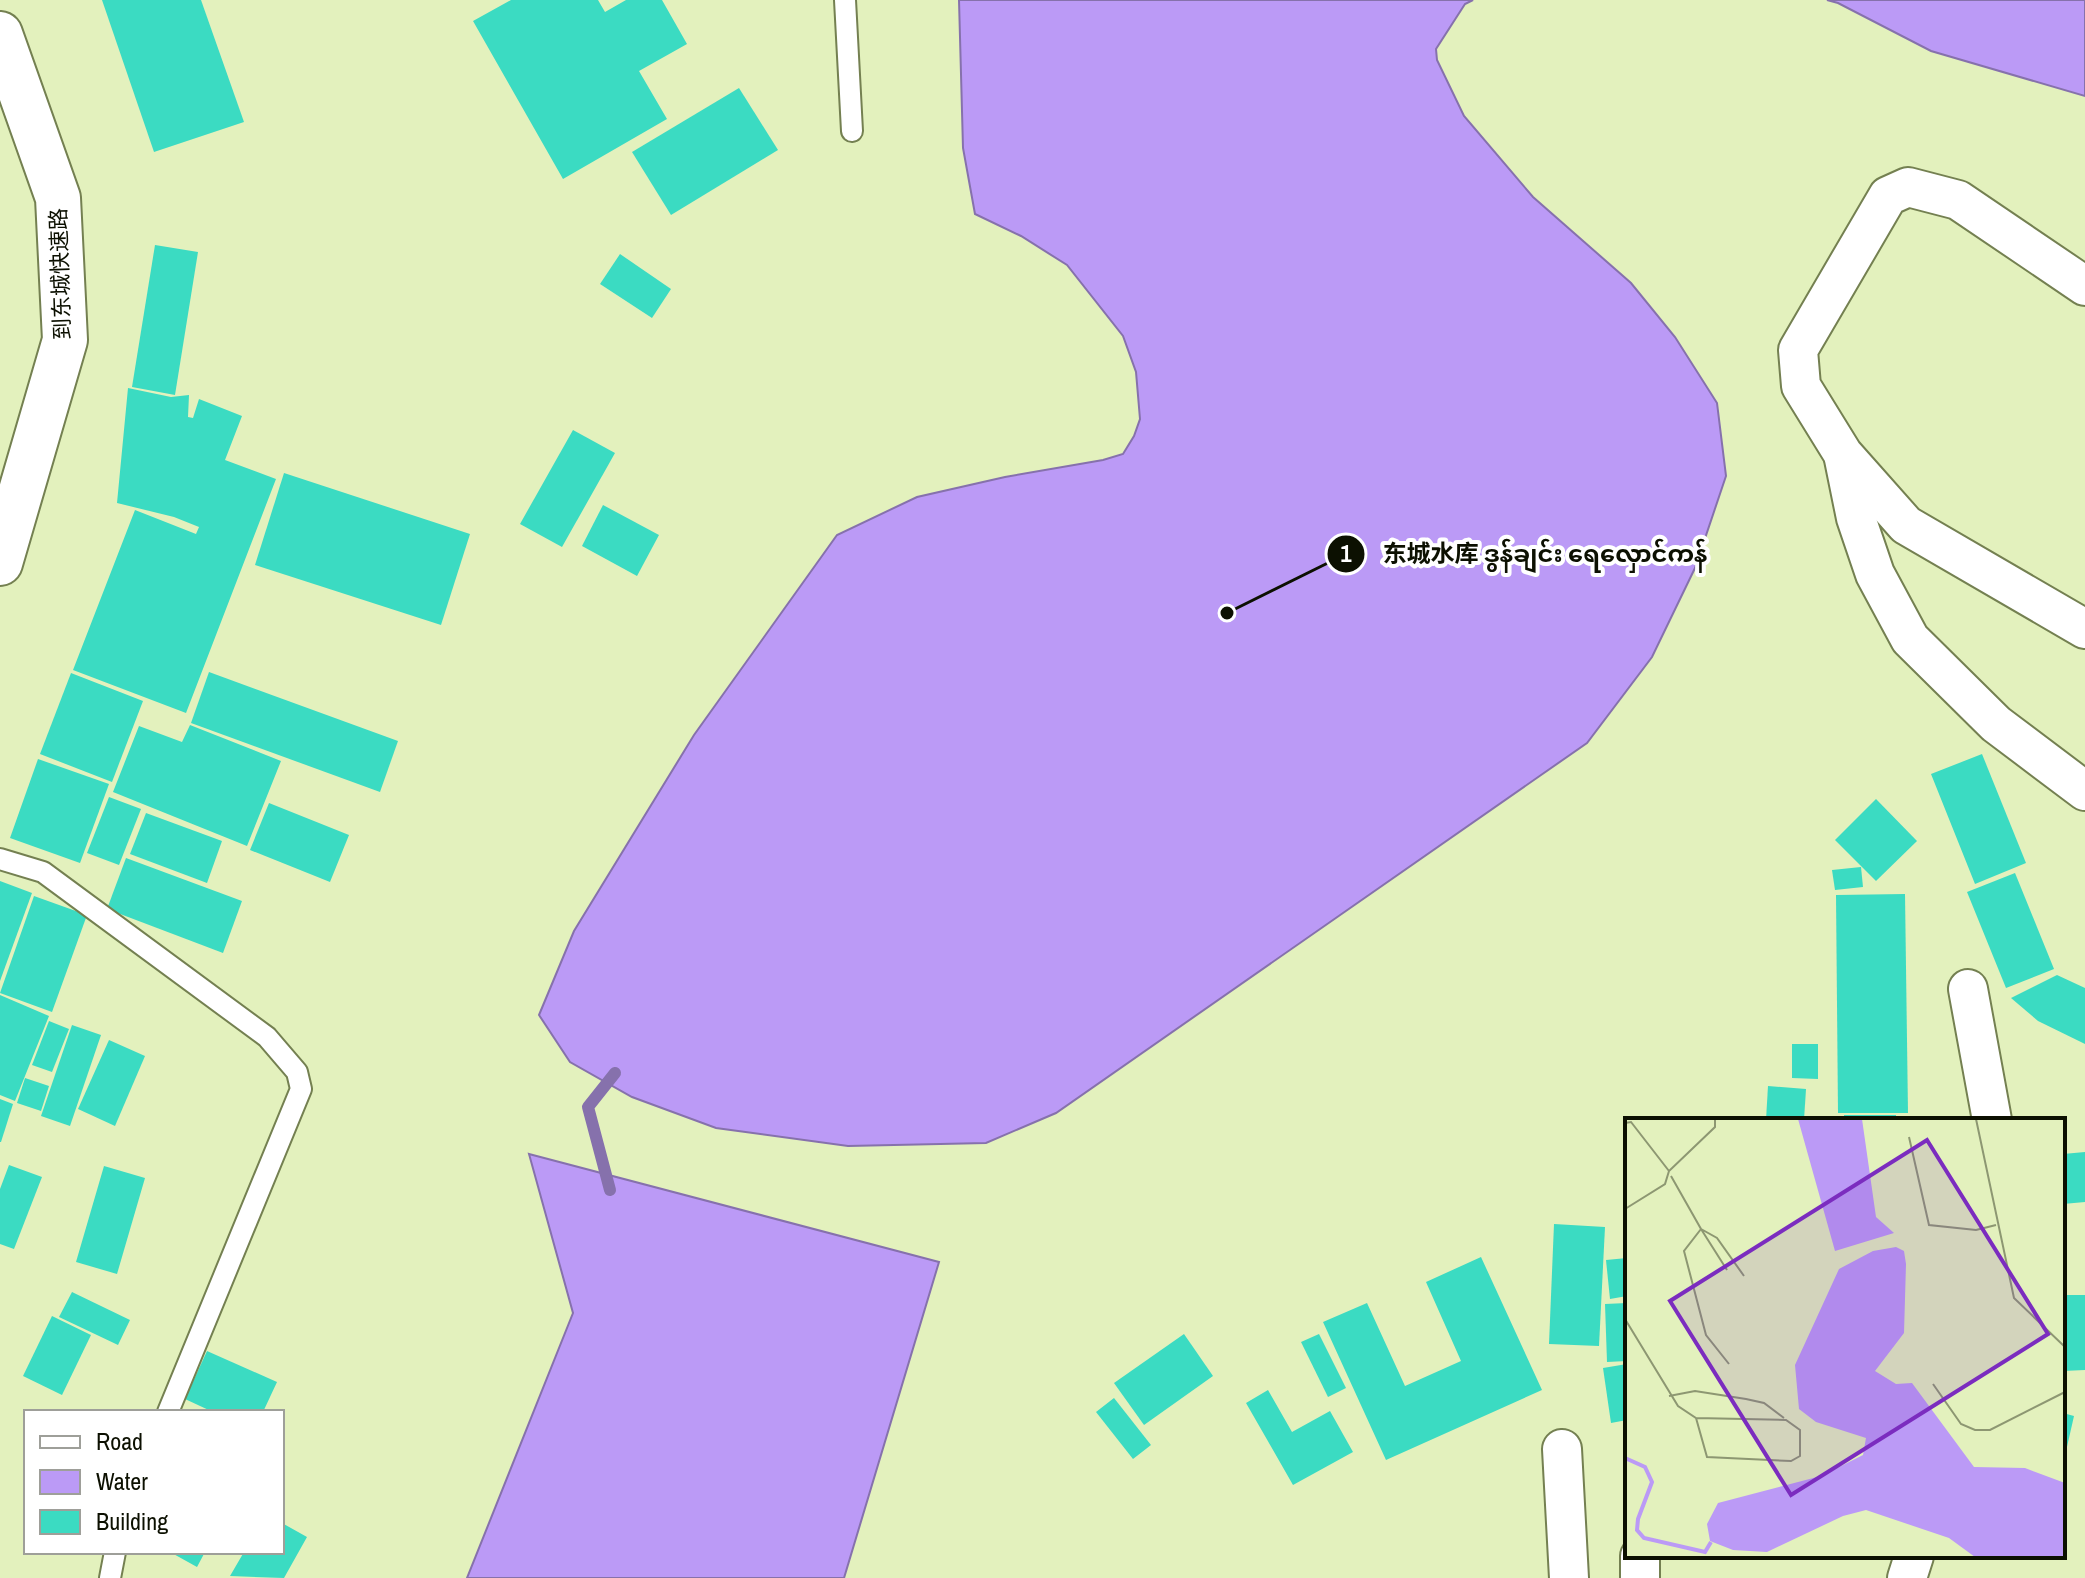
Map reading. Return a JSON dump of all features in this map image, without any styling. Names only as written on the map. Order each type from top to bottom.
[{"type":"main road","name":"到东城快速路","points":[[0,34],[58,198],[65,340],[0,563]]},
{"type":"street","points":[[2085,286],[1958,200],[1908,187],[1888,196],[1798,350],[1801,386],[1843,454],[1906,525],[2085,629]]},
{"type":"street","points":[[1843,454],[1856,518],[1875,574],[1910,639],[1996,724],[2085,791]]},
{"type":"street","points":[[1968,989],[1992,1118]]},
{"type":"street","points":[[1562,1449],[1569,1578]]},
{"type":"street","points":[[1907,1578],[1913,1558]]},
{"type":"lane","points":[[845,0],[852,131]]},
{"type":"lane","points":[[0,859],[43,872],[267,1037],[297,1072],[301,1089],[169,1410]]},
{"type":"lane","points":[[110,1578],[115,1554]]},
{"type":"water","points":[[959,0],[1473,0],[1465,4],[1436,49],[1437,60],[1464,116],[1533,197],[1631,283],[1675,337],[1717,403],[1726,476],[1695,568],[1652,657],[1587,743],[1056,1113],[986,1143],[848,1146],[716,1128],[632,1097],[570,1062],[539,1015],[574,931],[694,735],[837,535],[917,497],[1123,454],[1140,419],[1136,372],[1123,336],[1067,265],[1021,236],[975,214],[963,148]]},
{"type":"water","points":[[1827,0],[2085,0],[2085,96],[1931,51]]},
{"type":"water","points":[[529,1154],[939,1262],[844,1578],[467,1578],[573,1313]]},
{"type":"building","points":[[102,0],[201,0],[244,122],[154,152]]},
{"type":"building","points":[[511,0],[598,0],[605,12],[626,0],[662,0],[687,44],[639,71],[667,119],[563,179],[473,21]]},
{"type":"building","points":[[739,88],[778,150],[671,215],[632,152]]},
{"type":"building","points":[[155,245],[198,252],[175,395],[132,387]]},
{"type":"building","points":[[620,254],[671,289],[652,318],[600,284]]},
{"type":"building","points":[[128,388],[171,397],[189,395],[188,417],[193,418],[199,399],[242,416],[225,460],[276,479],[186,713],[73,670],[135,510],[196,534],[199,527],[174,517],[117,503]]},
{"type":"building","points":[[573,430],[615,453],[562,547],[520,524]]},
{"type":"building","points":[[284,473],[470,534],[441,625],[255,565]]},
{"type":"building","points":[[603,505],[659,535],[637,576],[582,546]]},
{"type":"building","points":[[209,672],[398,741],[380,792],[191,723]]},
{"type":"building","points":[[71,673],[143,701],[112,782],[40,754]]},
{"type":"building","points":[[190,725],[281,761],[247,846],[113,792],[139,726],[182,742]]},
{"type":"building","points":[[1982,754],[2026,863],[1975,884],[1931,774]]},
{"type":"building","points":[[38,759],[109,784],[80,863],[10,838]]},
{"type":"building","points":[[109,797],[141,809],[119,865],[87,853]]},
{"type":"building","points":[[1876,799],[1917,841],[1876,881],[1835,840]]},
{"type":"building","points":[[269,803],[349,835],[330,882],[250,850]]},
{"type":"building","points":[[146,813],[222,841],[207,883],[130,854]]},
{"type":"building","points":[[126,858],[242,901],[223,953],[107,909]]},
{"type":"building","points":[[1861,867],[1863,887],[1835,890],[1832,870]]},
{"type":"building","points":[[2015,873],[2054,969],[2006,988],[1967,892]]},
{"type":"building","points":[[0,881],[32,893],[0,981]]},
{"type":"building","points":[[1905,894],[1908,1113],[1838,1113],[1836,895]]},
{"type":"building","points":[[34,896],[87,915],[52,1012],[0,993]]},
{"type":"building","points":[[2057,975],[2085,988],[2085,1044],[2038,1021],[2011,998]]},
{"type":"building","points":[[0,995],[49,1016],[15,1101],[0,1095]]},
{"type":"building","points":[[49,1021],[69,1029],[52,1072],[32,1065]]},
{"type":"building","points":[[72,1025],[101,1035],[70,1126],[41,1116]]},
{"type":"building","points":[[109,1040],[145,1056],[115,1126],[78,1109]]},
{"type":"building","points":[[1792,1044],[1818,1044],[1818,1079],[1792,1078]]},
{"type":"building","points":[[25,1078],[49,1086],[41,1111],[17,1103]]},
{"type":"building","points":[[1768,1086],[1806,1089],[1804,1118],[1766,1118]]},
{"type":"building","points":[[0,1099],[13,1104],[1,1142],[0,1142]]},
{"type":"building","points":[[1844,1115],[1896,1115],[1896,1118],[1844,1118]]},
{"type":"building","points":[[2085,1152],[2085,1202],[2065,1204],[2065,1154]]},
{"type":"building","points":[[9,1165],[42,1177],[14,1249],[0,1244],[0,1189]]},
{"type":"building","points":[[104,1166],[145,1178],[117,1274],[76,1262]]},
{"type":"building","points":[[1554,1224],[1605,1227],[1599,1346],[1549,1344]]},
{"type":"building","points":[[1481,1257],[1542,1390],[1386,1460],[1323,1322],[1367,1303],[1405,1386],[1461,1361],[1426,1282]]},
{"type":"building","points":[[1625,1258],[1625,1296],[1610,1299],[1606,1260]]},
{"type":"building","points":[[72,1292],[130,1320],[118,1345],[59,1317]]},
{"type":"building","points":[[2065,1295],[2085,1295],[2085,1370],[2065,1371]]},
{"type":"building","points":[[1625,1303],[1625,1361],[1607,1362],[1605,1304]]},
{"type":"building","points":[[52,1316],[91,1335],[62,1395],[23,1376]]},
{"type":"building","points":[[1184,1334],[1213,1376],[1144,1425],[1114,1383]]},
{"type":"building","points":[[1319,1334],[1346,1388],[1328,1397],[1301,1342]]},
{"type":"building","points":[[207,1351],[277,1382],[264,1410],[209,1410],[185,1399]]},
{"type":"building","points":[[1625,1364],[1625,1420],[1611,1423],[1603,1368]]},
{"type":"building","points":[[1268,1390],[1292,1432],[1330,1411],[1353,1452],[1293,1485],[1246,1403]]},
{"type":"building","points":[[1114,1398],[1151,1445],[1133,1459],[1096,1412]]},
{"type":"building","points":[[2065,1414],[2074,1416],[2065,1456]]},
{"type":"building","points":[[284,1524],[307,1537],[284,1578],[230,1576],[243,1554],[284,1554]]},
{"type":"building","points":[[174,1554],[204,1554],[197,1567]]},
{"type":"waterway","points":[[610,1190],[588,1107],[615,1073]]},
{"type":"place","name":"东城水库 ဒွန်ချင်း ရေလှောင်ကန်","points":[[1227,613]]}]
